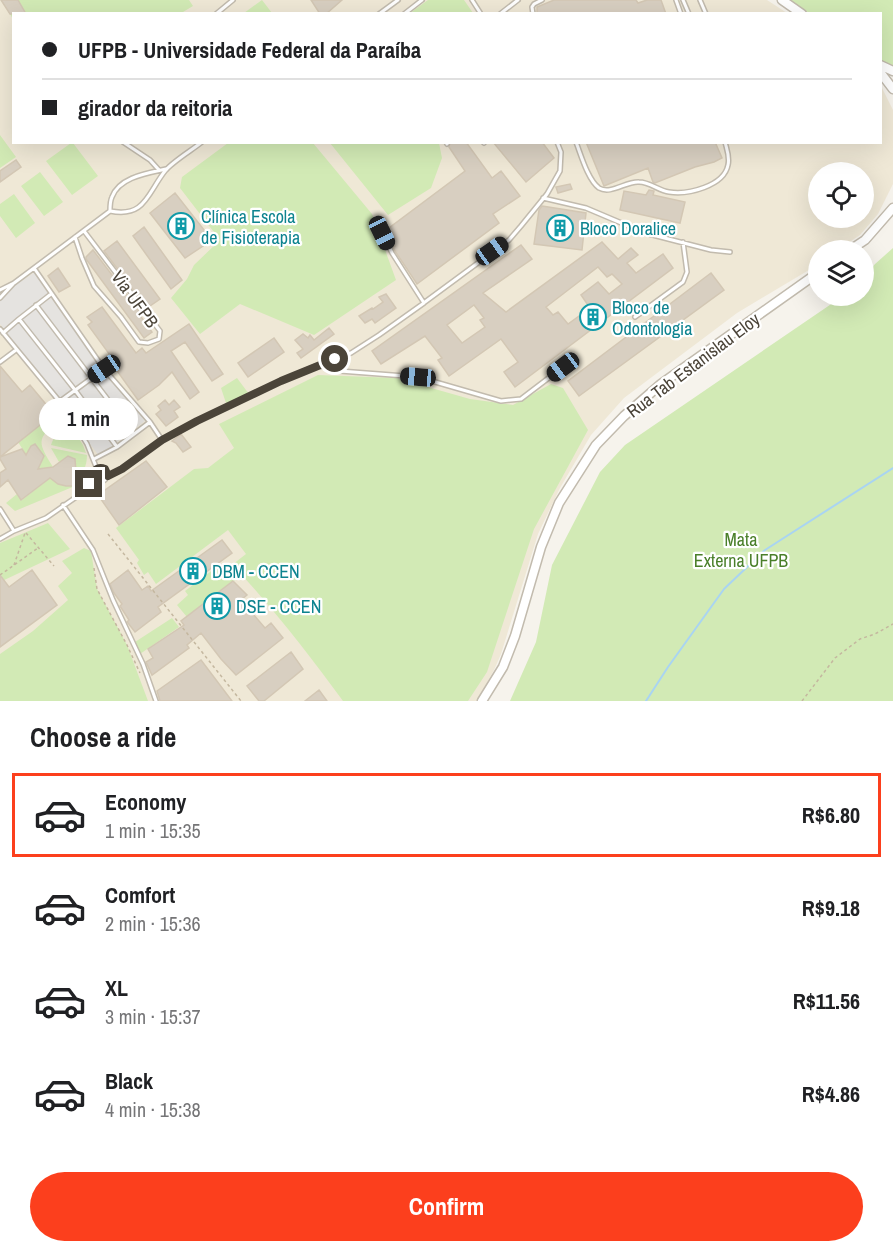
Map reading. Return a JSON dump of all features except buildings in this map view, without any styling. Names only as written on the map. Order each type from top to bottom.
[{"type":"street","points":[[782,0],[799,12]]},
{"type":"street","points":[[882,74],[893,88]]},
{"type":"street","points":[[865,240],[893,208]]},
{"type":"street","name":"Rua Tab Estanislau Eloy","points":[[482,701],[503,668],[515,636],[541,547],[559,503],[596,446],[624,416],[661,384],[808,280]]},
{"type":"lane","points":[[218,12],[233,0]]},
{"type":"lane","points":[[382,12],[398,0]]},
{"type":"lane","points":[[407,12],[422,0]]},
{"type":"lane","points":[[503,12],[518,0]]},
{"type":"lane","points":[[533,12],[534,4],[542,0]]},
{"type":"lane","points":[[126,144],[150,160],[161,172]]},
{"type":"lane","points":[[0,298],[14,283],[110,211],[112,196],[124,182],[148,173],[161,172],[199,144]]},
{"type":"lane","points":[[0,539],[46,518],[82,493],[105,481],[108,476],[122,469],[162,440],[207,416],[318,365],[351,353],[379,336],[509,240],[555,182],[560,171],[561,152],[558,144]]},
{"type":"lane","points":[[577,144],[588,173],[597,187],[605,190],[631,182],[641,182],[667,192],[692,191],[714,183],[722,176],[729,164],[726,144]]},
{"type":"lane","points":[[110,211],[124,213],[136,210],[143,204],[161,172]]},
{"type":"lane","points":[[543,198],[586,208],[645,233],[711,250],[730,252]]},
{"type":"lane","name":"Via UFPB","points":[[75,237],[94,286],[139,342],[148,343],[159,339],[160,331],[84,231]]},
{"type":"lane","points":[[382,233],[392,254],[424,303]]},
{"type":"lane","points":[[635,317],[683,282],[687,272],[683,243]]},
{"type":"lane","points":[[34,268],[104,369],[150,422],[162,440]]},
{"type":"lane","points":[[0,290],[14,283]]},
{"type":"lane","points":[[51,294],[1,331],[59,402],[82,436],[97,469]]},
{"type":"lane","points":[[36,305],[134,434]]},
{"type":"lane","points":[[19,319],[117,447]]},
{"type":"lane","points":[[0,362],[16,350]]},
{"type":"lane","points":[[318,365],[340,371],[418,377],[501,401],[521,399],[563,367]]},
{"type":"lane","points":[[59,402],[104,369]]},
{"type":"lane","points":[[94,459],[117,447],[150,422]]},
{"type":"lane","points":[[82,493],[94,478],[93,474],[97,469],[105,469],[108,476]]},
{"type":"lane","points":[[94,478],[100,483]]},
{"type":"lane","points":[[63,505],[93,550],[143,664],[156,701]]},
{"type":"lane","points":[[0,509],[14,531]]},
{"type":"path","points":[[17,536],[26,533]]},
{"type":"path","points":[[26,533],[54,566]]},
{"type":"path","points":[[14,565],[26,533]]},
{"type":"path","points":[[108,534],[241,701]]},
{"type":"path","points":[[0,575],[39,548]]},
{"type":"path","points":[[92,561],[97,589],[128,645],[140,673]]},
{"type":"path","points":[[802,701],[836,658],[860,639],[893,624]]},
{"type":"shaded area","points":[[0,0],[767,0],[785,12],[12,12],[12,144],[882,144],[882,88],[893,110],[893,184],[878,214],[874,219],[874,162],[808,162],[808,228],[866,228],[853,240],[808,240],[808,271],[737,313],[624,398],[591,435],[560,488],[538,534],[494,670],[477,701],[0,701]]},
{"type":"shaded area","points":[[35,272],[145,421],[99,456],[0,324],[0,300],[4,293]]},
{"type":"green space","points":[[1,0],[189,0],[193,6],[183,12],[12,12],[12,17]]},
{"type":"green space","points":[[262,0],[271,12],[245,12]]},
{"type":"green space","points":[[428,0],[464,0],[472,12],[411,12]]},
{"type":"green space","points":[[789,0],[893,0],[893,71],[882,63],[882,12],[807,12]]},
{"type":"green space","points":[[0,135],[16,157],[0,168]]},
{"type":"green space","points":[[70,144],[74,144],[98,176],[72,195],[46,161]]},
{"type":"green space","points":[[227,144],[314,144],[372,214],[396,280],[314,335],[240,304],[200,334],[171,298],[187,279],[194,265],[220,240],[180,188],[182,177]]},
{"type":"green space","points":[[331,144],[439,144],[442,158],[431,188],[388,215]]},
{"type":"green space","points":[[40,172],[63,202],[44,216],[21,186]]},
{"type":"green space","points":[[14,194],[35,223],[16,238],[0,216],[0,204]]},
{"type":"green space","name":"Mata Externa UFPB","points":[[893,248],[893,701],[510,701],[536,642],[552,565],[600,472],[625,445],[828,306],[874,306],[875,264]]},
{"type":"green space","points":[[318,375],[396,378],[470,399],[513,405],[551,384],[563,388],[588,430],[534,529],[487,672],[468,701],[343,701],[294,636],[242,575],[187,617],[177,605],[188,595],[185,591],[218,566],[223,572],[246,554],[228,530],[156,584],[148,572],[144,575],[137,563],[139,560],[116,528],[194,469],[208,468],[234,448],[219,424]]},
{"type":"green space","points":[[237,378],[249,394],[226,403],[221,388]]},
{"type":"green space","points":[[51,403],[62,419],[44,435],[42,440],[44,451],[53,467],[38,471],[35,445],[31,446],[27,456],[18,442],[53,414],[48,405]]},
{"type":"green space","points":[[71,426],[86,453],[51,445],[58,433]]},
{"type":"green space","points":[[51,448],[87,455],[85,467],[77,485],[75,459],[68,456],[59,462]]},
{"type":"green space","points":[[50,478],[61,484],[75,486],[15,511],[6,503],[17,494],[22,500]]},
{"type":"green space","points":[[48,523],[70,549],[0,582],[0,543]]},
{"type":"green space","points":[[84,548],[91,551],[97,589],[127,645],[148,701],[0,701],[0,654],[33,631],[68,600],[58,586],[72,573],[62,561]]},
{"type":"green space","points":[[172,618],[179,627],[140,654],[135,642]]},
{"type":"waterway","points":[[646,701],[724,589],[765,550],[893,468]]},
{"type":"place","name":"Clínica Escola de Fisioterapia","points":[[181,226]]},
{"type":"place","name":"Bloco Doralice","points":[[560,228]]},
{"type":"place","name":"Bloco de Odontologia","points":[[593,317]]},
{"type":"place","name":"DBM - CCEN","points":[[193,571]]},
{"type":"place","name":"DSE - CCEN","points":[[217,606]]},
{"type":"route","points":[[89,484],[97,469],[105,469],[108,476],[122,469],[162,440],[197,421],[281,381],[335,359]]}]
